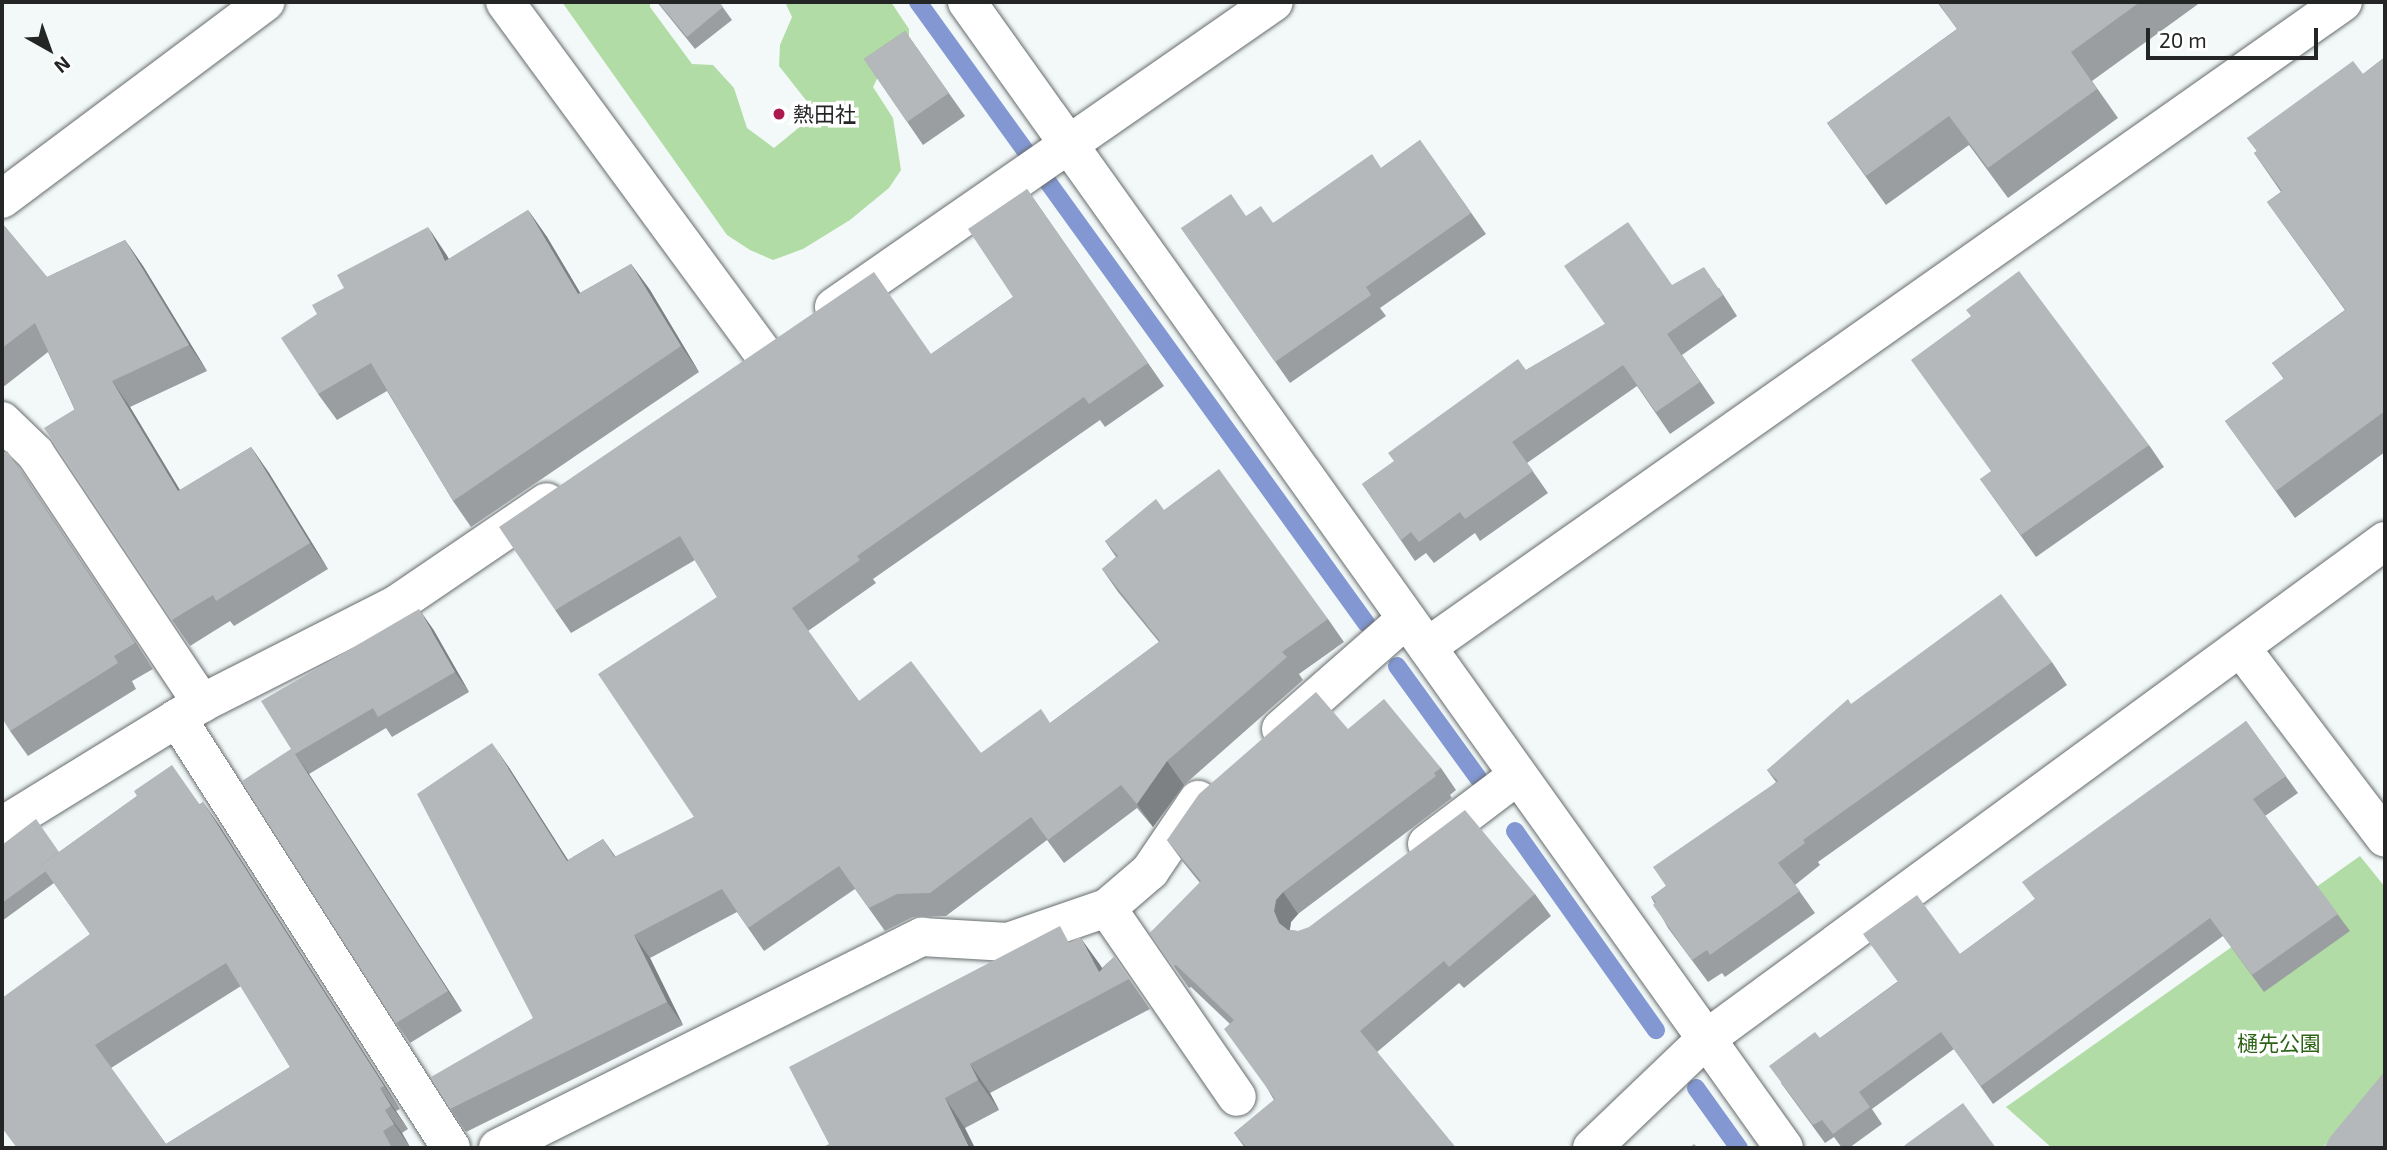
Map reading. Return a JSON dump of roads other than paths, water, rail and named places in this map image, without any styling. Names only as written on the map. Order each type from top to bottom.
[{"type":"street","points":[[2,199],[265,2]]},
{"type":"street","points":[[505,2],[764,355]]},
{"type":"street","points":[[967,2],[1784,1148]]},
{"type":"street","points":[[730,379],[1274,2]]},
{"type":"street","points":[[498,1148],[922,937],[1008,942],[1107,908],[1150,871],[1198,800],[1240,764],[1417,633],[2343,2]]},
{"type":"street","points":[[2,421],[35,453],[451,1148]]},
{"type":"street","points":[[2,826],[189,711],[397,604],[580,480]]},
{"type":"street","points":[[1592,1148],[1706,1039],[2385,541]]},
{"type":"street","points":[[2241,648],[2385,838]]},
{"type":"street","points":[[1397,866],[1517,776]]},
{"type":"street","points":[[1107,908],[1237,1097]]},
{"type":"waterway","points":[[918,2],[1366,623]]},
{"type":"waterway","points":[[1397,666],[1478,778]]},
{"type":"waterway","points":[[1515,831],[1656,1030]]},
{"type":"waterway","points":[[1696,1088],[1739,1148]]},
{"type":"place","name":"熱田社","points":[[779,114]]},
{"type":"park label","name":"樋先公園","points":[[2279,1043]]}]
